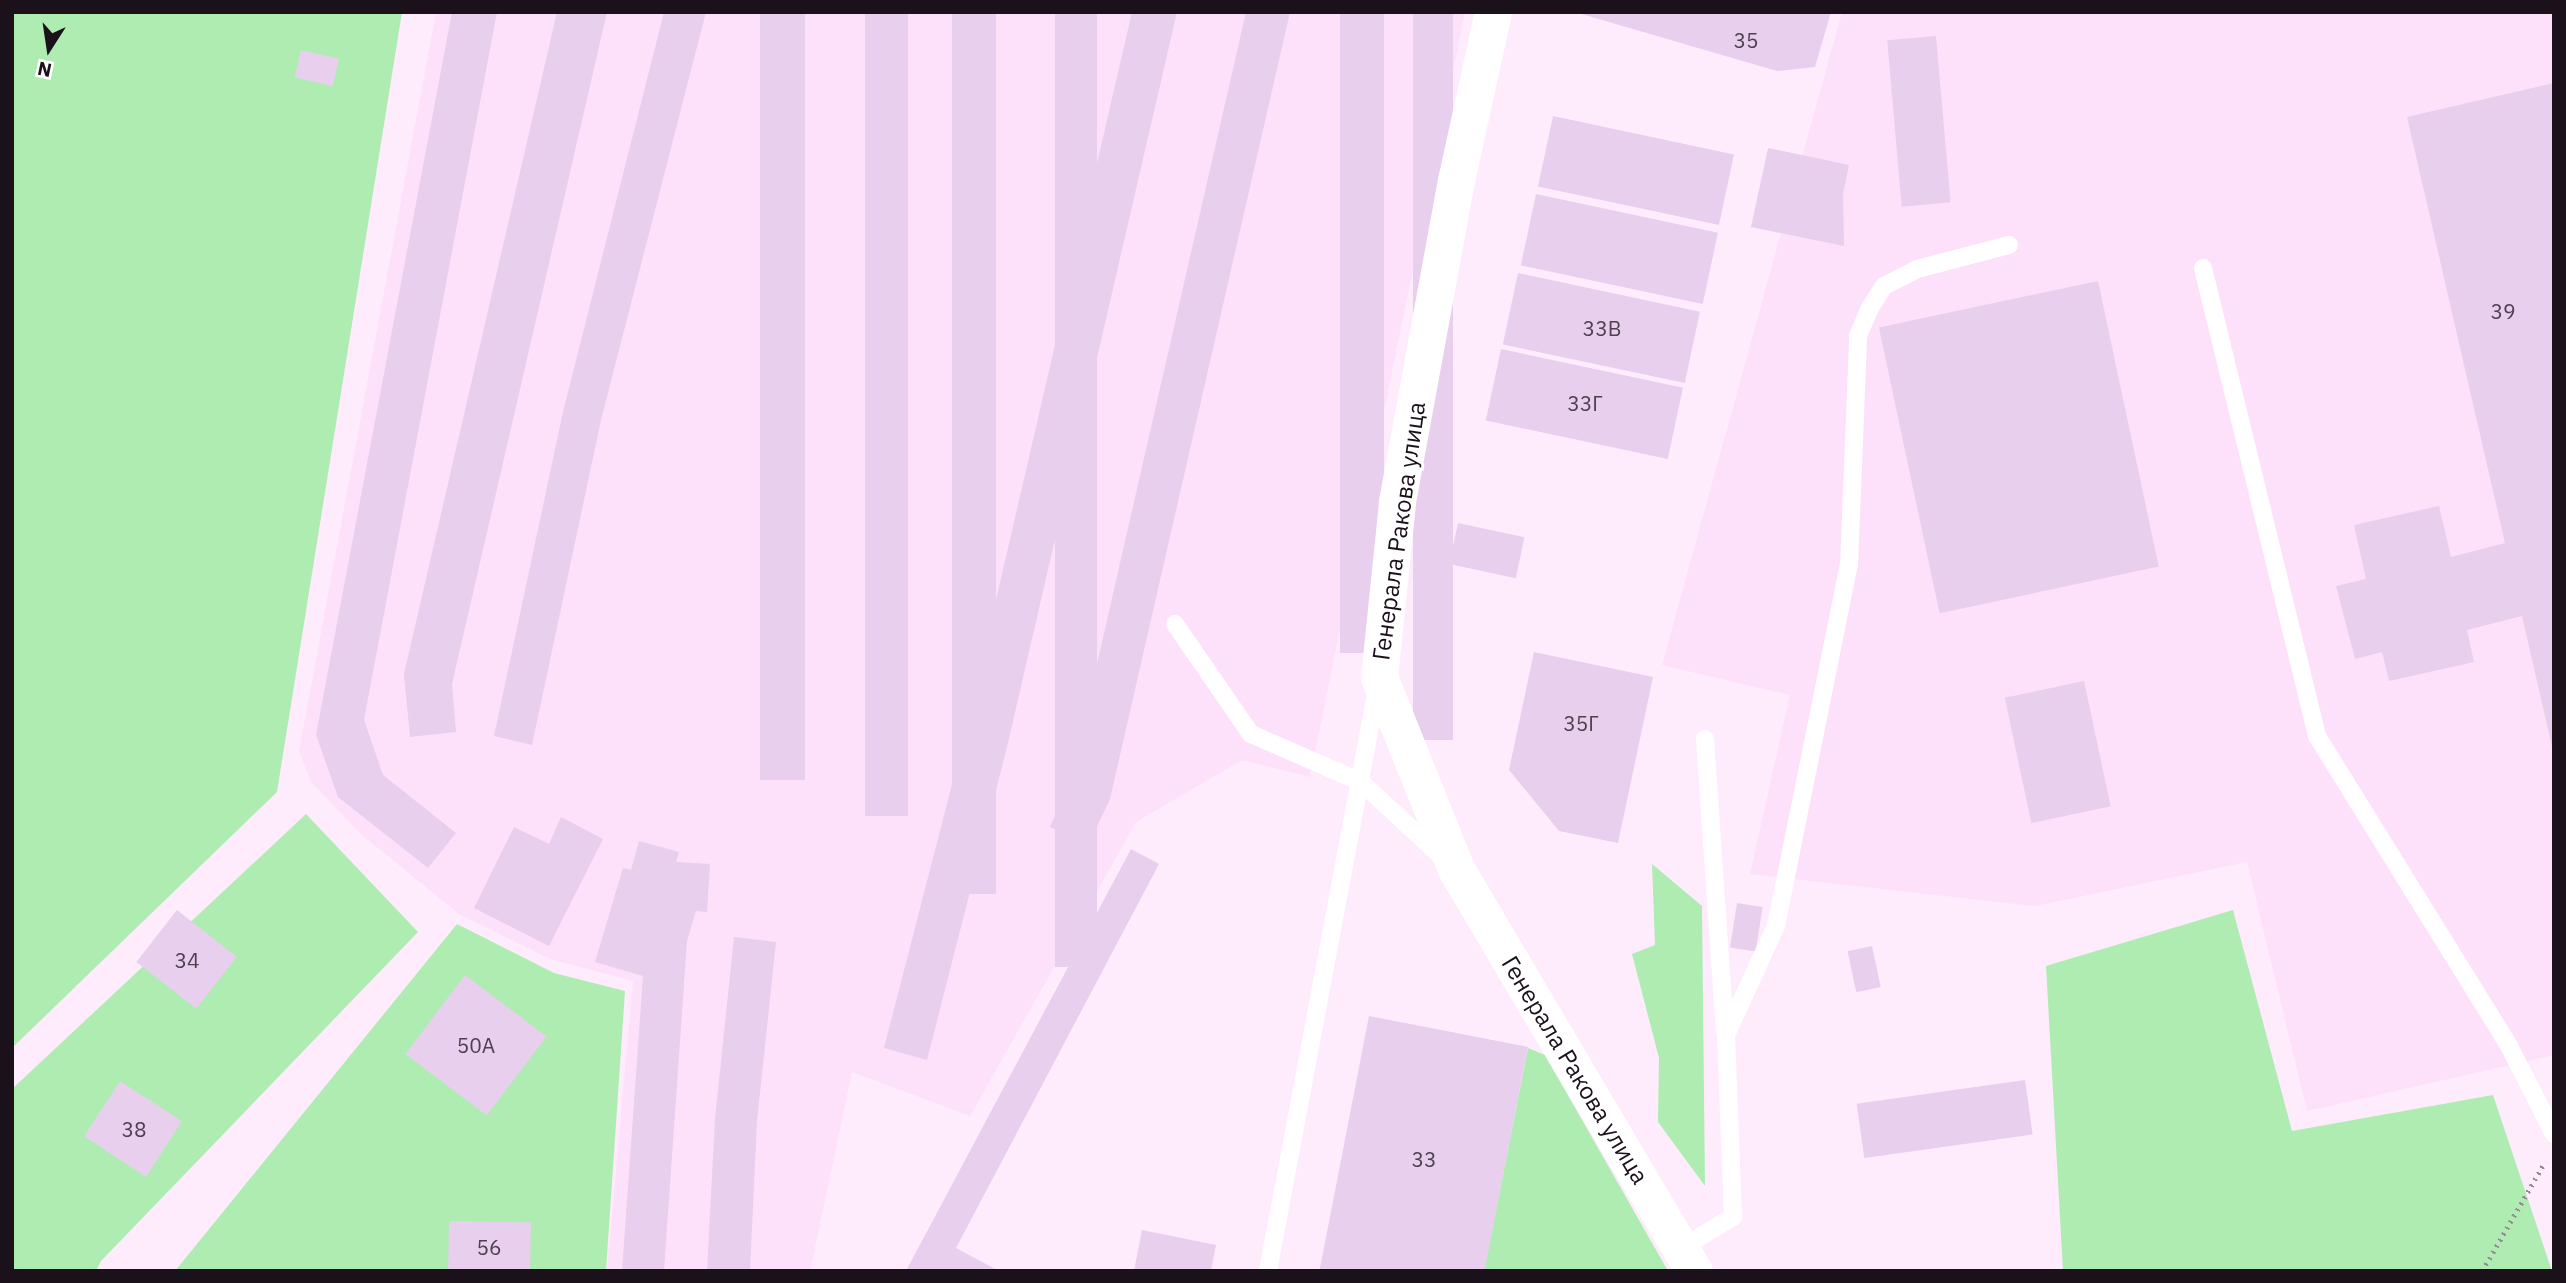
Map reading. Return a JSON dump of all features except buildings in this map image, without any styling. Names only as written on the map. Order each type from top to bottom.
[{"type":"street","name":"Генерала Ракова улица","points":[[1493,12],[1456,180],[1397,503],[1379,677],[1456,869],[1688,1259]]},
{"type":"lane","points":[[1726,1035],[1776,926],[1849,565],[1858,336],[1884,285],[1917,269],[2009,246]]},
{"type":"lane","points":[[2203,268],[2317,736],[2509,1046],[2554,1134]]},
{"type":"lane","points":[[1175,624],[1251,734],[1361,782],[1456,869]]},
{"type":"lane","points":[[1268,1271],[1379,677]]},
{"type":"lane","points":[[1688,1259],[1733,1217],[1726,1035],[1705,739]]},
{"type":"path","points":[[2482,1271],[2547,1157]]},
{"type":"shaded area","points":[[436,12],[1465,12],[1310,777],[1242,760],[1136,822],[970,1116],[852,1072],[810,1271],[607,1271],[633,981],[550,959],[459,914],[362,835],[311,782],[299,751]]},
{"type":"shaded area","points":[[1842,12],[2554,12],[2554,1055],[2307,1111],[2247,862],[2035,906],[1750,874],[1790,695],[1662,665]]},
{"type":"green space","points":[[12,12],[402,12],[277,792],[12,1048]]},
{"type":"green space","points":[[306,814],[418,932],[101,1261],[96,1271],[12,1271],[12,1089]]},
{"type":"green space","points":[[1652,864],[1702,906],[1705,1186],[1658,1122],[1659,1058],[1632,954],[1655,945]]},
{"type":"green space","points":[[2233,910],[2292,1131],[2493,1095],[2552,1271],[2063,1271],[2046,966]]},
{"type":"green space","points":[[457,924],[554,973],[625,991],[606,1271],[175,1271]]},
{"type":"green space","points":[[1528,1048],[1545,1055],[1668,1271],[1484,1271]]}]
